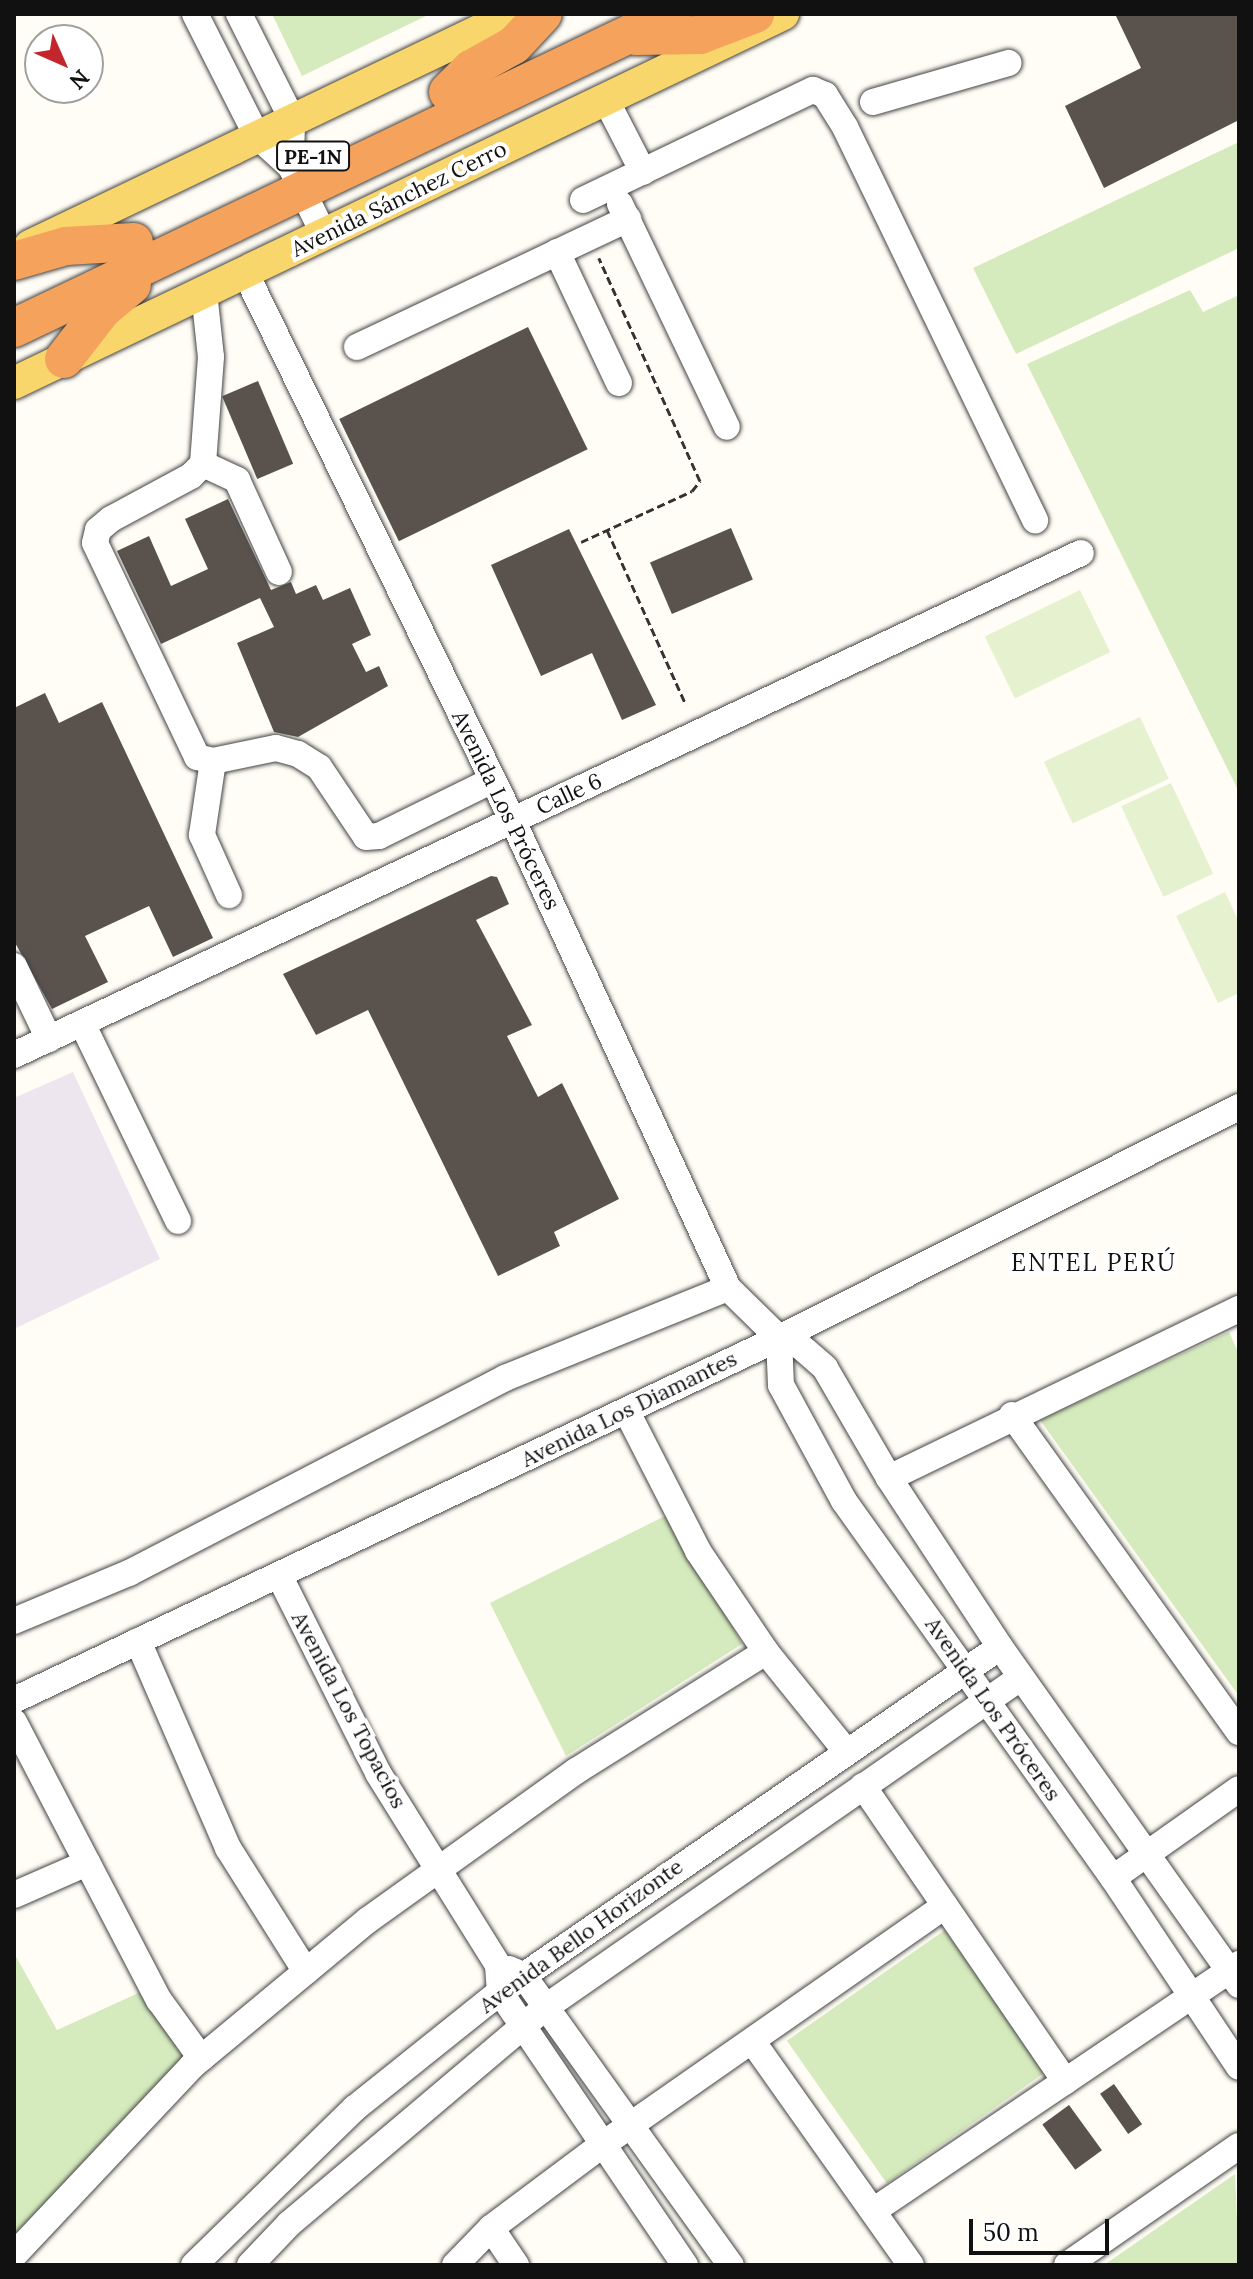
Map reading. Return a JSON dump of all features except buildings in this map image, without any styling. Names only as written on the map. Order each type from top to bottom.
[{"type":"highway","points":[[448,92],[471,69],[514,45],[543,14]]},
{"type":"highway","name":"PE-1N","points":[[14,328],[180,249],[448,92],[618,25],[671,14]]},
{"type":"highway","points":[[618,25],[700,35],[755,14]]},
{"type":"highway","points":[[774,14],[783,14]]},
{"type":"highway","name":"PE-1N","points":[[14,299],[134,242],[297,178],[618,25]]},
{"type":"highway","points":[[14,261],[66,246],[134,242]]},
{"type":"highway","points":[[64,359],[102,310],[180,249]]},
{"type":"main road","points":[[14,254],[514,14]]},
{"type":"main road","name":"Avenida Sánchez Cerro","points":[[14,383],[783,14]]},
{"type":"street","points":[[195,14],[257,136],[297,178],[324,235]]},
{"type":"street","points":[[208,41],[241,19],[292,119],[297,178]]},
{"type":"street","points":[[873,102],[1008,63]]},
{"type":"street","points":[[583,200],[813,90],[825,95],[845,127],[1035,520]]},
{"type":"street","points":[[606,100],[643,172]]},
{"type":"street","points":[[612,186],[727,427]]},
{"type":"street","points":[[357,347],[628,219]]},
{"type":"street","points":[[557,252],[619,383]]},
{"type":"street","name":"Avenida Los Próceres","points":[[245,272],[513,821],[728,1288],[779,1338],[800,1346],[825,1368],[889,1478],[1020,1678],[1235,1973]]},
{"type":"street","points":[[204,292],[211,357],[203,464],[191,476],[111,519],[98,530],[95,543],[197,757],[213,761],[276,748],[298,754],[319,767],[366,837],[379,836],[493,780]]},
{"type":"street","points":[[203,464],[237,480],[279,572]]},
{"type":"street","name":"Calle 6","points":[[14,1055],[1081,553]]},
{"type":"street","points":[[213,761],[202,835],[229,895]]},
{"type":"street","points":[[14,966],[49,1039]]},
{"type":"street","points":[[82,1023],[178,1221]]},
{"type":"street","name":"Avenida Los Diamantes","points":[[14,1700],[627,1412],[1239,1107]]},
{"type":"street","points":[[14,1621],[129,1573],[505,1378],[728,1288]]},
{"type":"street","points":[[889,1478],[1012,1415],[1239,1310]]},
{"type":"street","name":"Avenida Los Próceres","points":[[779,1338],[781,1385],[844,1501],[1113,1878],[1239,2067]]},
{"type":"street","points":[[627,1412],[698,1551],[766,1652],[845,1750]]},
{"type":"street","points":[[1012,1415],[1239,1732]]},
{"type":"street","name":"Avenida Los Topacios","points":[[279,1575],[378,1773],[438,1868],[523,2025],[685,2265]]},
{"type":"street","points":[[138,1641],[228,1848],[306,1972]]},
{"type":"street","name":"Avenida Bello Horizonte","points":[[194,2265],[355,2108],[499,1978],[523,1975],[845,1750],[1000,1647]]},
{"type":"street","points":[[14,2255],[201,2058],[306,1972],[438,1868],[576,1771],[766,1652]]},
{"type":"street","name":"Avenida Bello Horizonte","points":[[250,2265],[289,2224],[546,2007],[1020,1678]]},
{"type":"street","points":[[14,1722],[159,2000],[201,2058]]},
{"type":"street","points":[[863,1786],[1065,2081]]},
{"type":"street","points":[[1113,1878],[1145,1852],[1239,1789]]},
{"type":"street","points":[[14,1895],[87,1863]]},
{"type":"street","points":[[455,2265],[491,2228],[602,2145],[635,2126],[945,1906]]},
{"type":"street","points":[[873,2211],[1191,1994],[1235,1973]]},
{"type":"street","points":[[523,1975],[635,2126],[731,2265]]},
{"type":"street","points":[[753,2042],[911,2265]]},
{"type":"street","points":[[1067,2265],[1239,2146]]},
{"type":"street","points":[[491,2228],[516,2265]]},
{"type":"path","points":[[581,542],[692,491],[700,481],[589,237]]},
{"type":"path","points":[[606,530],[686,705]]},
{"type":"shaded area","points":[[73,1072],[160,1259],[14,1329],[14,1098]]},
{"type":"green space","points":[[272,14],[430,14],[302,76]]},
{"type":"green space","points":[[1239,142],[1239,248],[1016,354],[973,268]]},
{"type":"green space","points":[[1190,290],[1203,312],[1239,295],[1239,792],[1027,364]]},
{"type":"green space","points":[[1080,590],[1110,652],[1015,698],[985,636]]},
{"type":"green space","points":[[1140,717],[1169,779],[1073,823],[1044,762]]},
{"type":"green space","points":[[1171,783],[1213,874],[1163,897],[1121,806]]},
{"type":"green space","points":[[1225,892],[1239,922],[1239,993],[1218,1003],[1176,916]]},
{"type":"green space","points":[[1229,1332],[1239,1354],[1239,1696],[1040,1420]]},
{"type":"green space","points":[[669,1514],[742,1644],[566,1756],[490,1603]]},
{"type":"green space","points":[[945,1930],[1045,2073],[887,2183],[787,2041]]},
{"type":"green space","points":[[14,1953],[57,2030],[145,1990],[188,2059],[14,2237]]},
{"type":"green space","points":[[1235,2174],[1239,2265],[1104,2265]]},
{"type":"district","name":"ENTEL PERÚ","points":[[1094,1263]]}]
